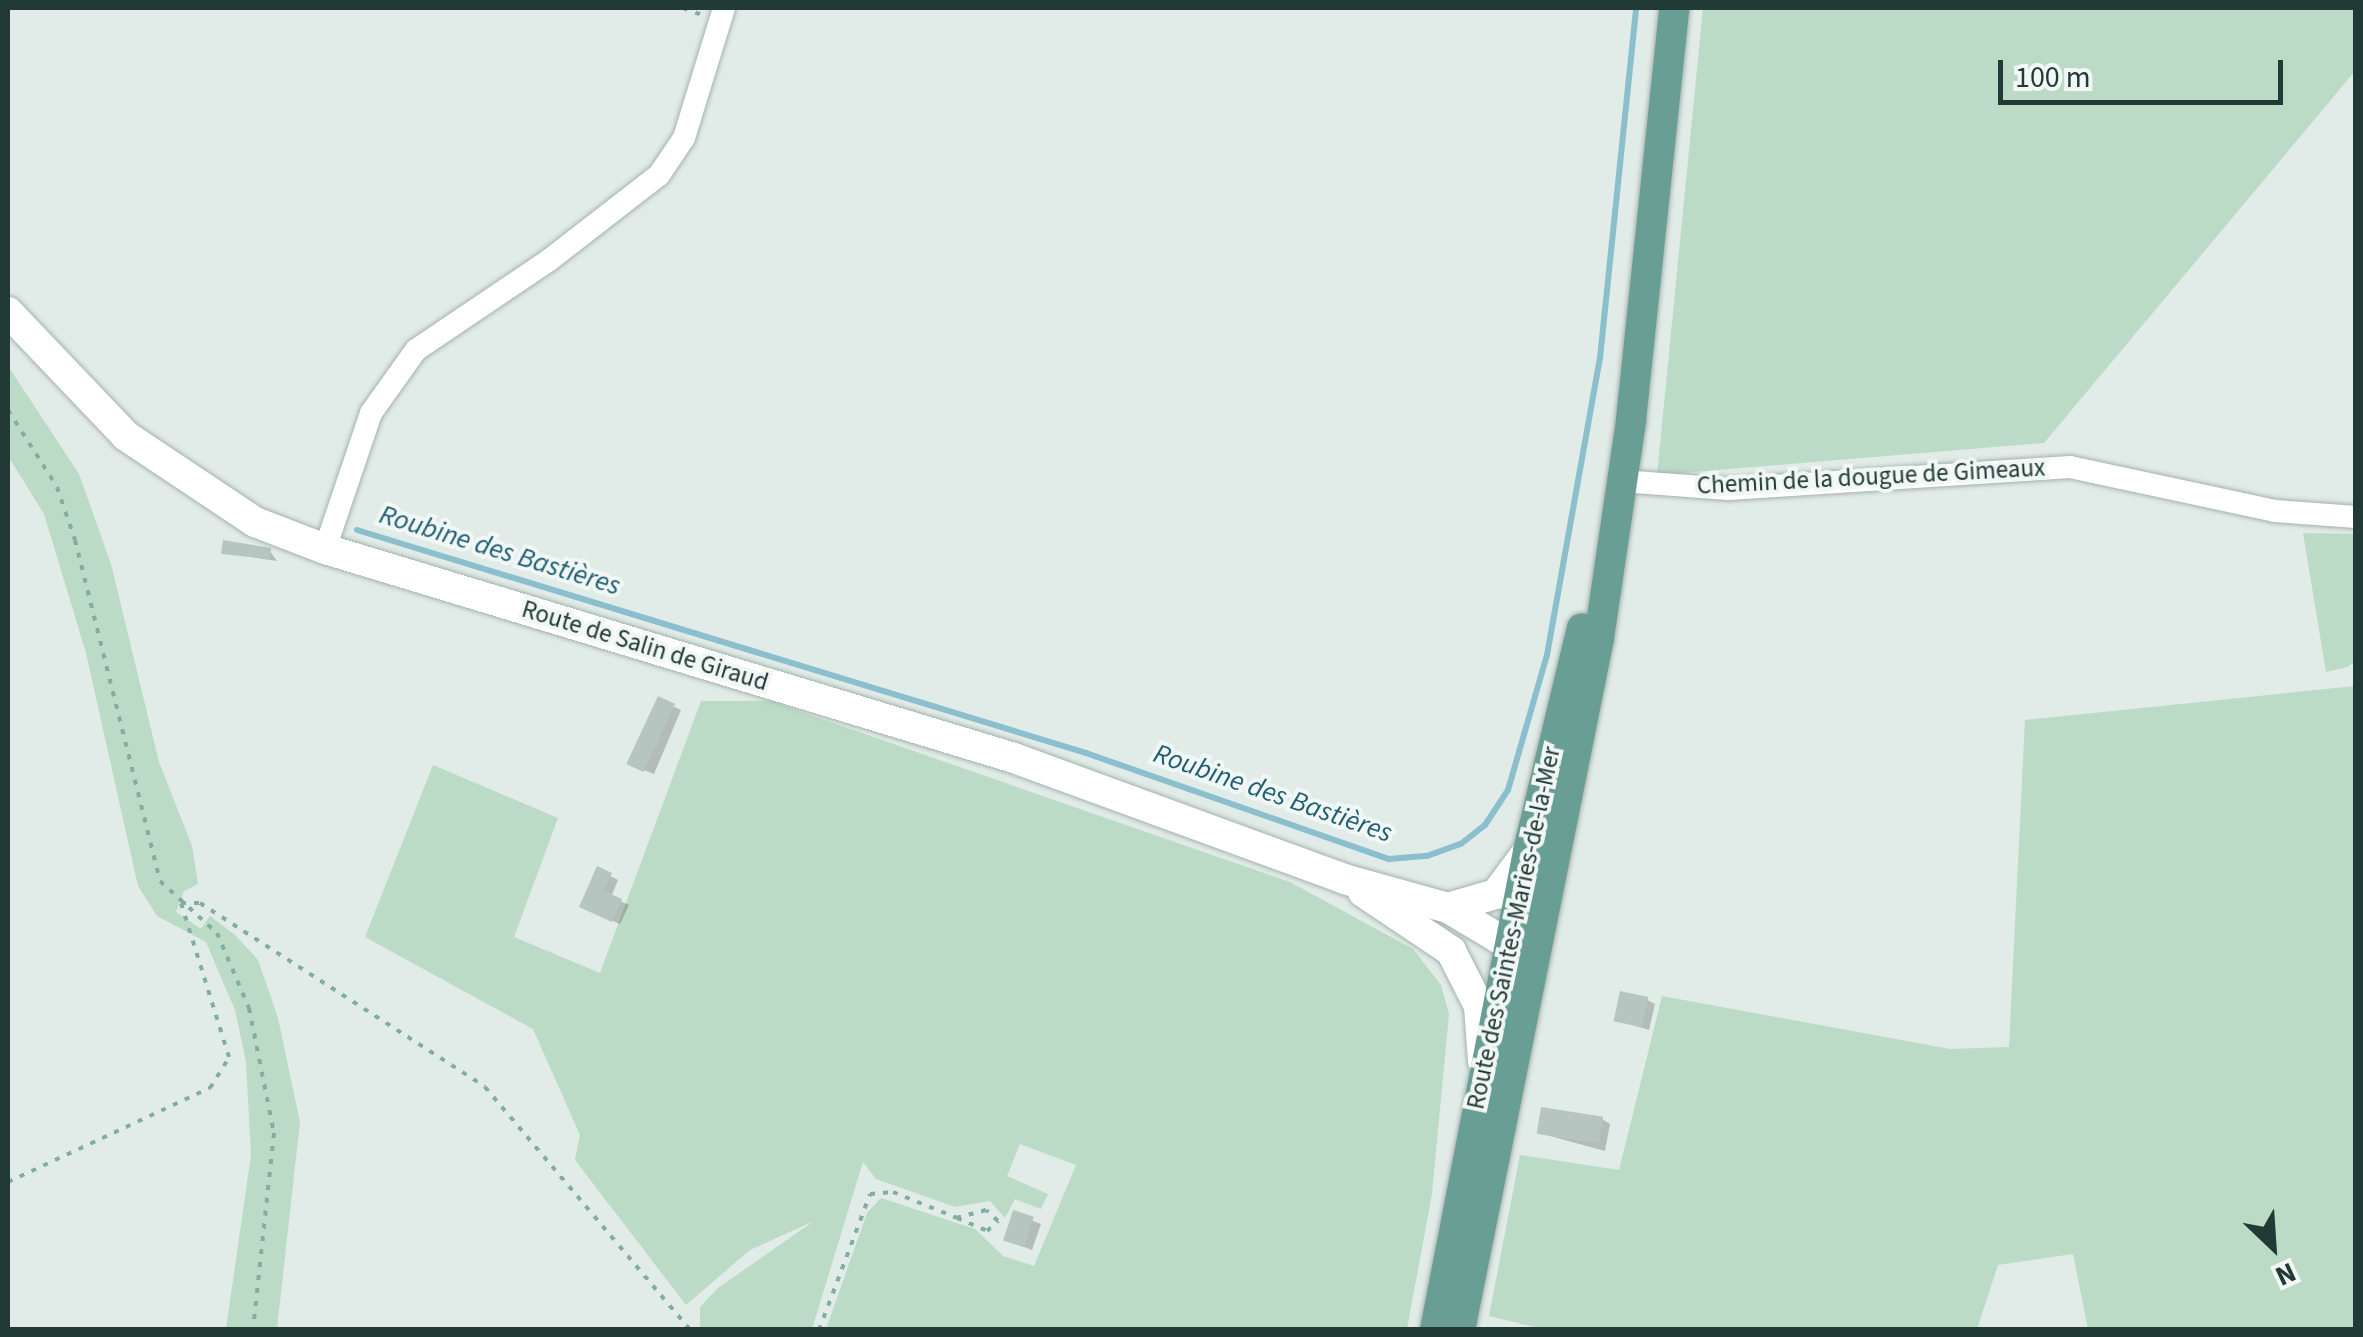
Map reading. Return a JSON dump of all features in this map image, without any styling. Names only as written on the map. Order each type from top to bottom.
[{"type":"main road","name":"Route des Saintes-Maries-de-la-Mer","points":[[1435,1330],[1483,1068],[1599,638],[1622,481],[1674,8]]},
{"type":"main road","name":"Route de Salin de Giraud","points":[[8,312],[74,386],[161,465],[254,522],[325,549],[1014,758],[1344,879],[1448,908],[1515,954]]},
{"type":"main road","name":"Route des Saintes-Maries-de-la-Mer","points":[[1460,1330],[1528,850],[1580,636],[1612,530]]},
{"type":"main road","points":[[1448,908],[1496,894],[1528,850]]},
{"type":"main road","name":"Route de Salin de Giraud","points":[[1344,879],[1451,950],[1479,1006],[1483,1068]]},
{"type":"main road","name":"Route de Salin de Giraud","points":[[1451,950],[1515,954]]},
{"type":"street","points":[[325,549],[370,413],[416,350],[548,261],[659,175],[684,138],[724,8]]},
{"type":"street","name":"Chemin de la dougue de Gimeaux","points":[[1622,481],[1730,488],[2070,467],[2275,511],[2356,517]]},
{"type":"path","points":[[8,410],[57,488],[160,881],[217,934],[249,1008],[270,1092],[274,1134],[253,1330]]},
{"type":"path","points":[[8,1182],[210,1088],[229,1056],[181,903]]},
{"type":"path","points":[[181,903],[200,903],[224,914],[485,1087],[690,1330]]},
{"type":"path","points":[[819,1330],[870,1194],[894,1192],[957,1218],[988,1230],[998,1221],[986,1210],[957,1218]]},
{"type":"green space","points":[[1703,8],[2355,8],[2355,71],[2044,443],[1657,475]]},
{"type":"green space","points":[[8,366],[79,474],[111,564],[159,762],[192,846],[198,884],[184,891],[176,912],[201,929],[210,916],[236,936],[258,960],[278,1018],[300,1122],[277,1329],[226,1329],[251,1155],[246,1062],[235,1010],[206,942],[157,916],[138,886],[86,653],[44,514],[8,456]]},
{"type":"green space","points":[[2303,533],[2355,534],[2355,662],[2347,667],[2326,672]]},
{"type":"green space","points":[[2355,686],[2355,1329],[2088,1329],[2073,1254],[1998,1265],[1977,1329],[1547,1330],[1489,1316],[1520,1155],[1619,1170],[1662,996],[1950,1049],[2009,1047],[2025,720]]},
{"type":"green space","points":[[701,701],[770,701],[1290,882],[1413,949],[1441,985],[1449,1014],[1432,1194],[1407,1329],[826,1329],[867,1213],[881,1198],[975,1229],[1003,1256],[1034,1266],[1076,1165],[1020,1144],[1007,1176],[1048,1194],[1041,1209],[1015,1199],[1005,1218],[990,1201],[955,1207],[876,1179],[863,1162],[812,1329],[700,1329],[700,1307],[718,1288],[814,1221],[750,1250],[686,1305],[575,1160],[580,1135],[533,1029],[365,937],[433,765],[558,818],[514,937],[600,973]]},
{"type":"building","points":[[223,540],[271,548],[270,559],[221,554]]},
{"type":"building","points":[[658,696],[675,704],[644,772],[626,764]]},
{"type":"building","points":[[597,866],[612,873],[604,891],[622,899],[612,922],[579,907]]},
{"type":"building","points":[[1620,991],[1648,997],[1642,1027],[1614,1021]]},
{"type":"building","points":[[1541,1107],[1603,1117],[1599,1144],[1537,1134]]},
{"type":"building","points":[[1013,1210],[1034,1217],[1024,1247],[1003,1240]]},
{"type":"waterway","name":"Roubine des Bastières","points":[[357,530],[1086,753],[1389,859],[1427,856],[1462,843],[1485,825],[1508,790],[1547,655],[1600,358],[1636,8]]}]
